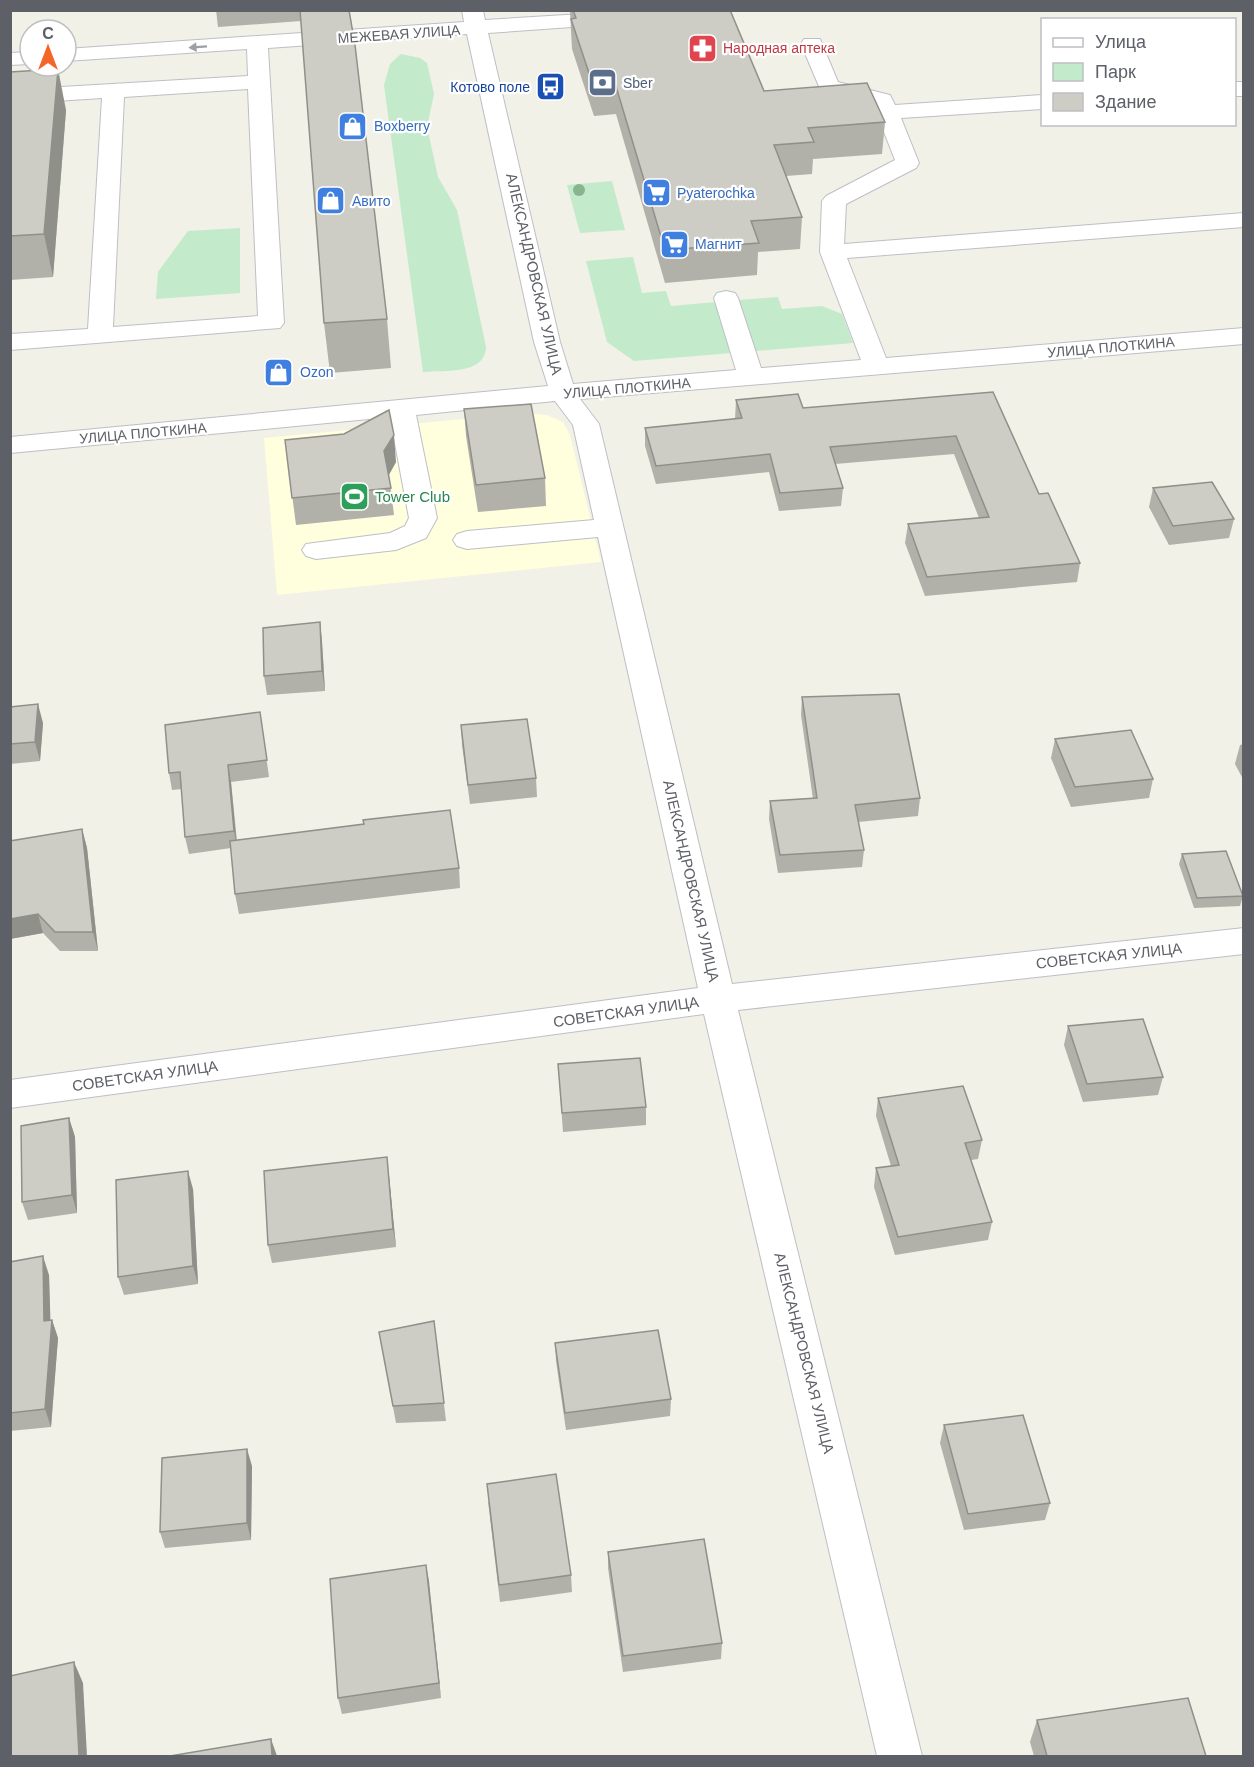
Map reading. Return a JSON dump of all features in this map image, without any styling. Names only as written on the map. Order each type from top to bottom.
[{"type":"street","name":"МЕЖЕВАЯ УЛИЦА","points":[[78,54],[256,43],[474,20],[636,17]]},
{"type":"street","name":"АЛЕКСАНДРОВСКАЯ УЛИЦА","points":[[474,20],[548,342],[563,394],[586,424],[718,999],[900,1756]]},
{"type":"street","points":[[10,342],[271,323],[256,43]]},
{"type":"street","points":[[812,44],[829,86],[882,100],[908,163],[834,201],[832,252],[877,367]]},
{"type":"street","points":[[10,97],[258,82]]},
{"type":"street","points":[[100,336],[113,91]]},
{"type":"street","points":[[887,112],[1041,102]]},
{"type":"street","points":[[832,252],[1244,220]]},
{"type":"street","points":[[726,298],[751,377]]},
{"type":"street","name":"УЛИЦА ПЛОТКИНА","points":[[10,445],[751,377],[1244,336]]},
{"type":"street","points":[[316,550],[396,541],[416,532],[423,518],[402,409]]},
{"type":"street","points":[[467,540],[610,526]]},
{"type":"street","name":"СОВЕТСКАЯ УЛИЦА","points":[[10,1094],[718,999],[1244,941]]},
{"type":"shaded area","points":[[525,413],[547,415],[563,422],[570,435],[601,562],[277,595],[264,438]]},
{"type":"green space","points":[[401,54],[420,58],[427,63],[434,94],[427,127],[438,177],[457,210],[486,347],[484,356],[479,362],[471,367],[452,371],[423,372],[384,85],[390,64]]},
{"type":"green space","points":[[612,181],[625,230],[580,233],[567,185]]},
{"type":"green space","points":[[240,228],[240,293],[156,299],[158,272],[188,231]]},
{"type":"green space","points":[[633,257],[642,293],[666,291],[671,306],[716,302],[732,353],[634,361],[607,342],[586,261]]},
{"type":"green space","points":[[778,297],[782,309],[822,306],[842,314],[853,343],[755,351],[739,300]]},
{"type":"building","points":[[300,10],[349,10],[387,319],[324,323]]},
{"type":"building","points":[[573,10],[730,10],[764,91],[867,83],[885,122],[808,128],[814,142],[774,145],[802,217],[751,221],[759,243],[665,250],[615,83],[593,85],[571,19],[576,18]]},
{"type":"building","points":[[10,72],[18,72],[18,78],[57,78],[44,234],[10,236]]},
{"type":"building","points":[[993,392],[1039,494],[1048,493],[1080,563],[927,577],[908,524],[989,517],[956,436],[830,447],[843,488],[780,493],[770,454],[656,466],[645,428],[742,418],[736,400],[798,394],[803,408]]},
{"type":"building","points":[[531,404],[545,478],[476,485],[464,409]]},
{"type":"building","points":[[389,410],[394,435],[384,451],[391,488],[292,498],[285,440],[344,434]]},
{"type":"building","points":[[1212,482],[1234,519],[1173,526],[1153,488]]},
{"type":"building","points":[[320,622],[322,671],[264,676],[263,628]]},
{"type":"building","points":[[899,694],[920,798],[855,805],[864,850],[780,855],[770,801],[817,798],[802,697]]},
{"type":"building","points":[[38,704],[35,742],[10,744],[10,707]]},
{"type":"building","points":[[260,712],[267,760],[228,765],[234,831],[185,837],[180,772],[169,773],[165,725]]},
{"type":"building","points":[[527,719],[536,778],[468,785],[461,725]]},
{"type":"building","points":[[1131,730],[1153,779],[1075,787],[1055,739]]},
{"type":"building","points":[[450,810],[459,868],[235,894],[230,841],[364,824],[363,820]]},
{"type":"building","points":[[82,829],[93,932],[55,932],[38,914],[10,919],[10,841]]},
{"type":"building","points":[[1226,851],[1243,896],[1197,898],[1182,854]]},
{"type":"building","points":[[1143,1019],[1163,1077],[1087,1084],[1068,1026]]},
{"type":"building","points":[[640,1058],[646,1107],[562,1113],[558,1064]]},
{"type":"building","points":[[963,1086],[982,1140],[965,1143],[992,1222],[898,1237],[876,1168],[899,1165],[878,1098]]},
{"type":"building","points":[[69,1118],[72,1195],[22,1202],[21,1126]]},
{"type":"building","points":[[387,1157],[393,1229],[268,1245],[264,1171]]},
{"type":"building","points":[[188,1171],[193,1266],[118,1277],[116,1180]]},
{"type":"building","points":[[43,1256],[44,1321],[52,1320],[45,1409],[10,1413],[10,1262]]},
{"type":"building","points":[[434,1321],[444,1403],[393,1406],[379,1332]]},
{"type":"building","points":[[658,1330],[671,1399],[565,1413],[555,1343]]},
{"type":"building","points":[[1023,1415],[1050,1503],[968,1514],[944,1425]]},
{"type":"building","points":[[247,1449],[247,1523],[160,1532],[162,1458]]},
{"type":"building","points":[[556,1474],[571,1575],[499,1585],[487,1484]]},
{"type":"building","points":[[704,1539],[722,1643],[623,1656],[608,1552]]},
{"type":"building","points":[[426,1565],[439,1683],[338,1698],[330,1579]]},
{"type":"building","points":[[74,1662],[79,1756],[10,1756],[10,1676]]},
{"type":"building","points":[[1188,1698],[1206,1756],[1047,1756],[1037,1720]]},
{"type":"building","points":[[271,1739],[272,1756],[170,1756]]},
{"type":"place","name":"Народная аптека","points":[[702,48]]},
{"type":"place","name":"Sber","points":[[602,83]]},
{"type":"place","name":"Котово поле","points":[[551,87]]},
{"type":"place","name":"Boxberry","points":[[353,126]]},
{"type":"place","name":"Pyaterochka","points":[[656,193]]},
{"type":"place","name":"Авито","points":[[331,201]]},
{"type":"place","name":"Магнит","points":[[674,244]]},
{"type":"place","name":"Ozon","points":[[279,372]]},
{"type":"place","name":"Tower Club","points":[[354,497]]}]
